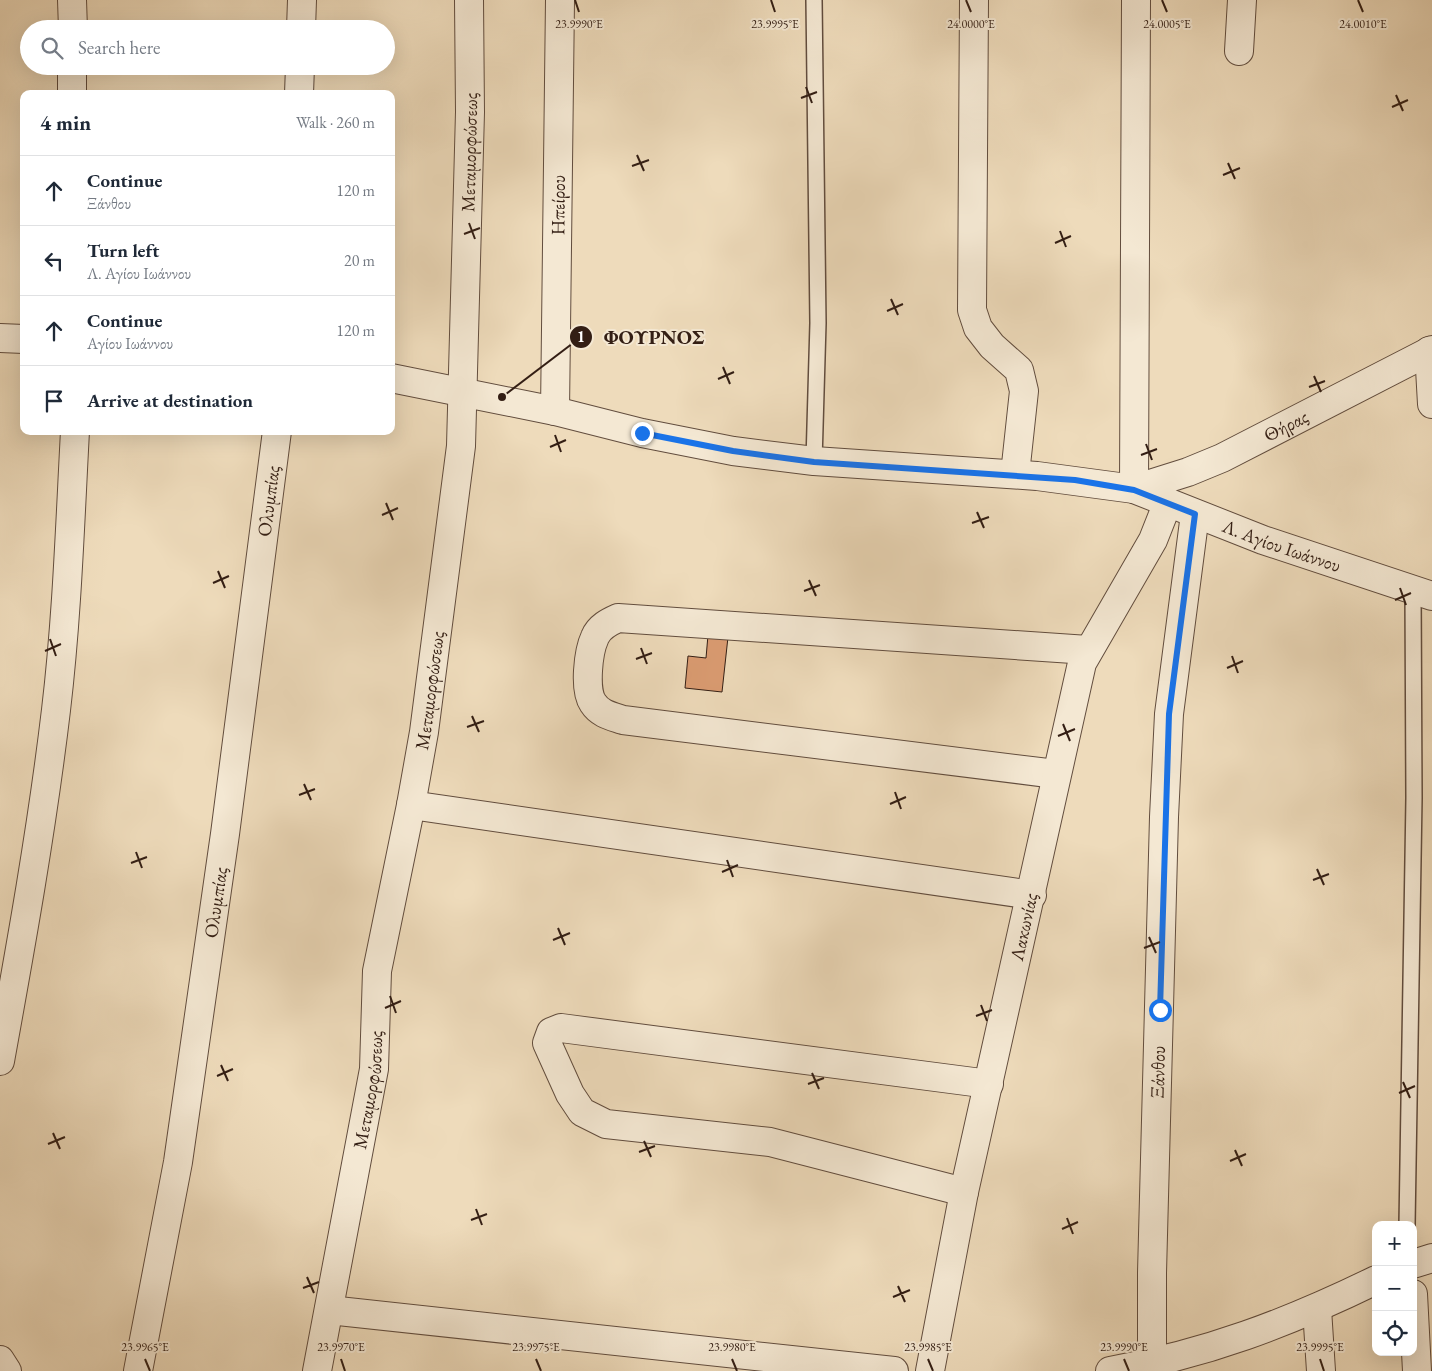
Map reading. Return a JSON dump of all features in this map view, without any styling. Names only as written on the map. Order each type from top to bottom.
[{"type":"street","points":[[72,0],[73,20]]},
{"type":"street","points":[[301,20],[302,0]]},
{"type":"street","name":"Μεταμορφώσεως","points":[[317,1371],[374,1069],[377,971],[412,805],[462,446],[470,112],[469,0]]},
{"type":"street","name":"Ηπείρου","points":[[555,410],[560,0]]},
{"type":"street","points":[[974,0],[972,310],[978,328],[992,346],[1019,370],[1024,391],[1015,474]]},
{"type":"street","points":[[1134,490],[1136,0]]},
{"type":"street","points":[[1239,51],[1242,0]]},
{"type":"street","points":[[72,75],[72,90]]},
{"type":"street","points":[[299,90],[300,75]]},
{"type":"street","points":[[0,338],[20,339]]},
{"type":"street","points":[[1430,350],[1432,404]]},
{"type":"street","name":"Θήρας","points":[[1134,490],[1188,472],[1222,458],[1430,350]]},
{"type":"street","name":"Λ. Αγίου Ιωάννου","points":[[395,379],[555,410],[686,443],[814,462],[1015,474],[1075,480],[1134,490],[1263,540],[1422,593]]},
{"type":"street","points":[[0,1061],[35,863],[56,710],[68,572],[75,435]]},
{"type":"street","name":"Ολυμπίας","points":[[138,1371],[178,1162],[226,825],[276,435]]},
{"type":"street","name":"Λακωνίας","points":[[930,1371],[964,1192],[1032,895],[1056,774],[1082,664],[1088,650],[1113,613],[1148,548],[1168,502]]},
{"type":"street","name":"Ξάνθου","points":[[1152,1367],[1152,1273],[1168,723],[1195,514]]},
{"type":"street","points":[[1056,774],[623,720],[602,713],[592,702],[588,688],[588,665],[595,637],[605,624],[618,618],[1088,650]]},
{"type":"street","points":[[412,805],[1032,895]]},
{"type":"street","points":[[964,1192],[770,1142],[606,1124],[582,1112],[570,1094],[547,1043],[552,1032],[561,1028],[989,1084]]},
{"type":"street","points":[[1417,1263],[1432,1258]]},
{"type":"street","points":[[1110,1371],[1152,1367],[1202,1352],[1317,1309],[1372,1282]]},
{"type":"street","points":[[1317,1309],[1321,1371]]},
{"type":"street","points":[[329,1310],[894,1371]]},
{"type":"street","points":[[1414,1311],[1417,1371]]},
{"type":"street","points":[[0,1360],[7,1371]]},
{"type":"lane","points":[[814,0],[818,323],[814,462]]},
{"type":"lane","points":[[1406,1221],[1414,798],[1422,593]]},
{"type":"building","points":[[708,635],[728,637],[722,692],[685,688],[688,656],[706,658]]},
{"type":"place","name":"ΦΟΥΡΝΟΣ","points":[[502,397]]},
{"type":"route","points":[[642,433],[733,451],[814,462],[1015,474],[1075,480],[1134,490],[1195,514],[1169,714],[1164,817],[1160,1010]]}]
